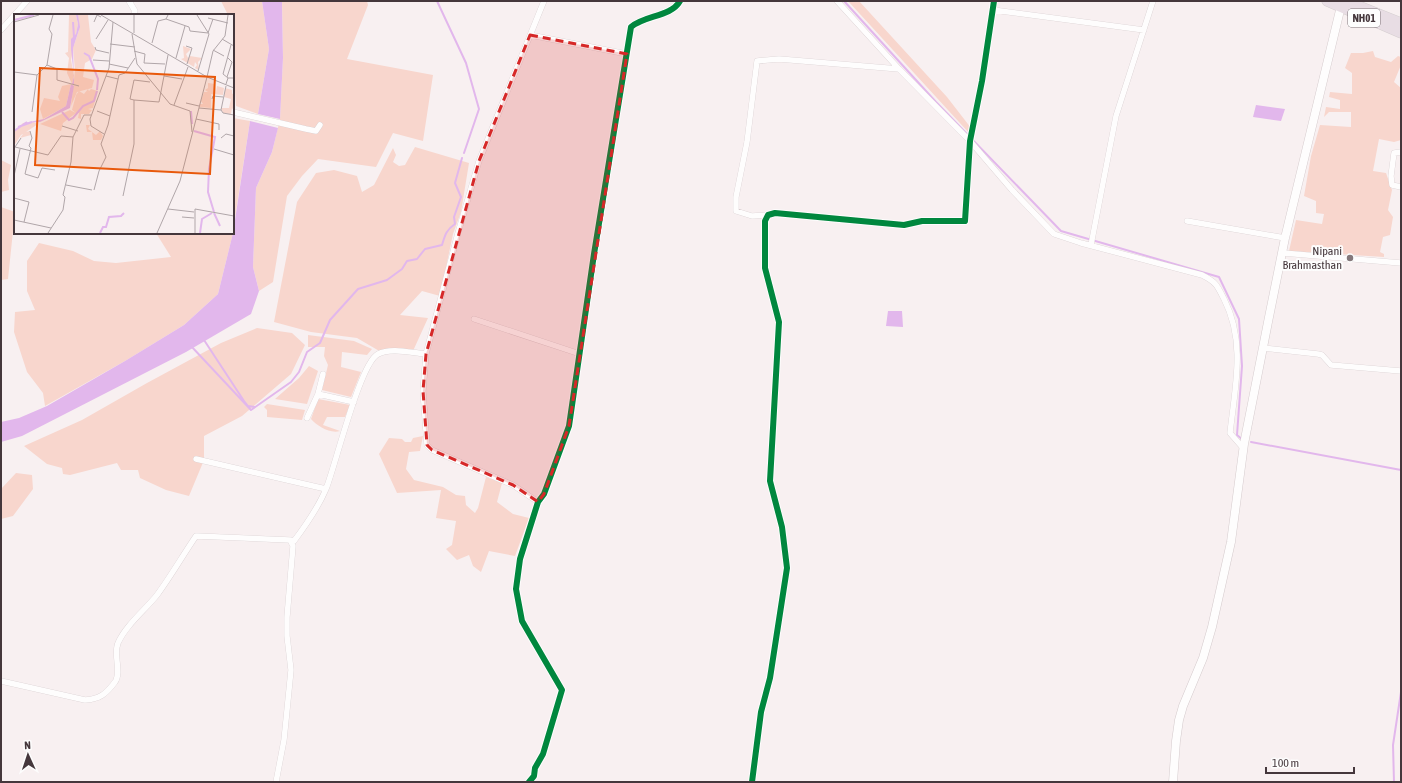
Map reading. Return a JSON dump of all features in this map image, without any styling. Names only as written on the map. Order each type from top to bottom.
[{"type":"highway","name":"NH01","points":[[1327,1],[1343,3],[1401,23]]},
{"type":"highway","name":"NH01","points":[[1343,3],[1401,33]]},
{"type":"main road","points":[[1173,782],[1179,720],[1183,706],[1203,658],[1212,627],[1229,550],[1244,449],[1285,238],[1343,3]]},
{"type":"street","points":[[15,14],[27,1]]},
{"type":"street","points":[[129,1],[135,10],[134,14]]},
{"type":"street","points":[[538,502],[512,485],[432,450],[426,445],[423,391],[426,354],[479,161],[544,1]]},
{"type":"street","points":[[529,782],[534,776],[535,768],[543,754],[562,690],[522,621],[516,589],[520,559],[538,502],[544,494],[569,426],[594,254],[632,27],[637,22],[672,10],[680,1]]},
{"type":"street","points":[[837,1],[899,70],[970,141],[1012,190],[1054,234],[1202,275],[1215,281],[1231,312],[1237,335],[1237,381],[1230,433],[1244,449]]},
{"type":"street","points":[[899,70],[779,59],[757,61],[747,142],[736,197],[736,212],[752,216],[775,213],[904,225],[922,221],[965,221],[970,141],[973,134],[994,1]]},
{"type":"street","points":[[1090,245],[1116,116],[1153,1]]},
{"type":"street","points":[[993,10],[1144,30]]},
{"type":"street","points":[[1,30],[14,16]]},
{"type":"street","points":[[530,35],[627,54]]},
{"type":"street","points":[[234,112],[306,130],[316,131],[320,126]]},
{"type":"street","points":[[1401,152],[1394,153],[1391,176],[1392,185],[1401,187]]},
{"type":"street","points":[[752,782],[760,712],[770,678],[787,568],[782,527],[770,481],[779,322],[765,268],[765,221],[768,215]]},
{"type":"street","points":[[1187,222],[1285,238]]},
{"type":"street","points":[[1283,253],[1401,263]]},
{"type":"street","points":[[474,320],[580,354]]},
{"type":"street","points":[[1263,348],[1318,354],[1322,355],[1331,365],[1401,371]]},
{"type":"street","points":[[1,681],[85,700],[96,700],[104,695],[116,680],[116,652],[119,642],[128,628],[158,594],[196,536],[294,541],[306,526],[326,489],[361,381],[377,354],[398,351],[426,354]]},
{"type":"street","points":[[307,418],[318,394],[323,374]]},
{"type":"street","points":[[318,394],[354,402]]},
{"type":"street","points":[[196,460],[326,489]]},
{"type":"street","points":[[276,782],[284,740],[291,670],[287,636],[293,546],[290,540]]},
{"type":"highlighted area","points":[[530,35],[627,54],[569,426],[544,494],[538,502],[513,485],[432,450],[427,445],[423,391],[426,354],[479,161]]},
{"type":"shaded area","points":[[221,1],[262,1],[269,49],[258,114],[236,106],[234,75],[234,14],[228,14]]},
{"type":"shaded area","points":[[262,1],[282,1],[283,58],[280,119],[258,114],[269,49]]},
{"type":"shaded area","points":[[282,1],[367,1],[368,5],[347,59],[433,75],[423,141],[393,133],[376,167],[318,159],[302,176],[287,196],[273,282],[259,291],[253,267],[256,188],[272,152],[280,119],[283,58]]},
{"type":"shaded area","points":[[848,1],[859,1],[947,97],[971,128],[970,134]]},
{"type":"shaded area","points":[[1373,51],[1375,57],[1391,62],[1398,56],[1401,57],[1401,65],[1394,82],[1401,88],[1401,140],[1394,142],[1379,139],[1373,171],[1386,173],[1392,190],[1388,210],[1393,217],[1390,235],[1383,237],[1380,252],[1384,254],[1384,257],[1289,251],[1296,220],[1322,224],[1324,214],[1316,213],[1316,201],[1304,196],[1311,156],[1320,125],[1351,127],[1351,112],[1329,112],[1324,117],[1326,107],[1340,109],[1340,100],[1329,97],[1330,92],[1352,94],[1352,73],[1345,68],[1351,53]]},
{"type":"shaded area","points":[[1256,105],[1285,109],[1281,121],[1253,117]]},
{"type":"shaded area","points":[[234,118],[250,121],[234,225]]},
{"type":"shaded area","points":[[250,121],[278,128],[272,152],[256,188],[253,267],[259,291],[251,314],[186,352],[22,436],[1,442],[1,422],[19,418],[47,406],[125,361],[184,325],[218,294],[233,234],[234,234]]},
{"type":"shaded area","points":[[415,147],[469,163],[461,212],[453,234],[440,296],[422,291],[400,315],[428,318],[413,351],[398,348],[381,352],[357,338],[311,332],[274,322],[297,202],[316,173],[334,170],[357,176],[362,192],[374,185],[393,148],[396,155],[393,162],[399,166],[405,165]]},
{"type":"shaded area","points":[[1,160],[11,165],[8,180],[9,190],[1,192]]},
{"type":"shaded area","points":[[1,207],[14,212],[14,222],[8,279],[1,280]]},
{"type":"shaded area","points":[[157,234],[233,234],[218,294],[184,325],[125,361],[45,406],[43,393],[27,372],[14,332],[15,312],[35,310],[27,291],[27,261],[39,243],[73,251],[94,261],[116,263],[171,257]]},
{"type":"shaded area","points":[[888,311],[902,311],[903,327],[886,326]]},
{"type":"shaded area","points":[[257,328],[292,333],[305,345],[291,374],[242,416],[204,436],[204,460],[189,496],[166,490],[140,478],[138,470],[121,470],[117,463],[70,475],[63,474],[62,468],[47,464],[24,446],[82,420],[221,343]]},
{"type":"shaded area","points":[[308,335],[354,341],[372,349],[367,355],[342,352],[341,367],[361,372],[351,397],[322,390],[328,365],[324,356],[325,347],[308,347]]},
{"type":"shaded area","points":[[309,366],[318,371],[307,404],[275,399],[299,378]]},
{"type":"shaded area","points":[[318,399],[350,405],[345,417],[327,417],[323,425],[340,431],[336,432],[324,429],[311,419]]},
{"type":"shaded area","points":[[267,404],[305,410],[302,420],[267,417],[267,410],[264,407]]},
{"type":"shaded area","points":[[423,436],[420,451],[409,452],[406,469],[414,480],[443,487],[456,495],[465,496],[466,505],[475,513],[478,508],[486,477],[502,483],[497,502],[513,514],[529,518],[515,556],[489,551],[481,572],[473,566],[469,555],[457,560],[446,549],[452,545],[456,521],[436,518],[441,490],[397,493],[379,454],[389,438],[402,439],[405,442],[411,442],[413,438]]},
{"type":"shaded area","points":[[16,473],[32,475],[33,489],[13,516],[1,519],[1,489]]},
{"type":"waterway","points":[[437,1],[466,63],[479,109],[464,153]]},
{"type":"waterway","points":[[844,1],[936,102],[1061,231],[1219,277],[1239,319],[1242,366],[1237,435],[1243,440]]},
{"type":"waterway","points":[[191,346],[251,410],[291,382],[299,372],[307,352],[320,343],[330,320],[358,289],[387,280],[402,269],[407,261],[417,259],[425,249],[442,245],[446,233],[455,224],[454,217],[461,197],[455,183],[462,158]]},
{"type":"waterway","points":[[204,340],[244,401],[248,406],[255,407]]},
{"type":"waterway","points":[[1251,442],[1401,470]]},
{"type":"waterway","points":[[1394,782],[1393,745],[1401,692]]},
{"type":"cycle path","points":[[529,782],[534,776],[535,768],[543,754],[562,690],[522,621],[516,589],[520,559],[538,502],[544,494],[569,426],[594,254],[631,27],[643,20],[671,10],[680,1]]},
{"type":"cycle path","points":[[752,782],[761,712],[770,678],[787,568],[782,527],[770,481],[779,322],[765,268],[765,221],[768,215],[775,213],[904,225],[922,221],[965,221],[970,141],[982,81],[994,1]]},
{"type":"place","name":"Nipani Brahmasthan","points":[[1350,258]]}]
